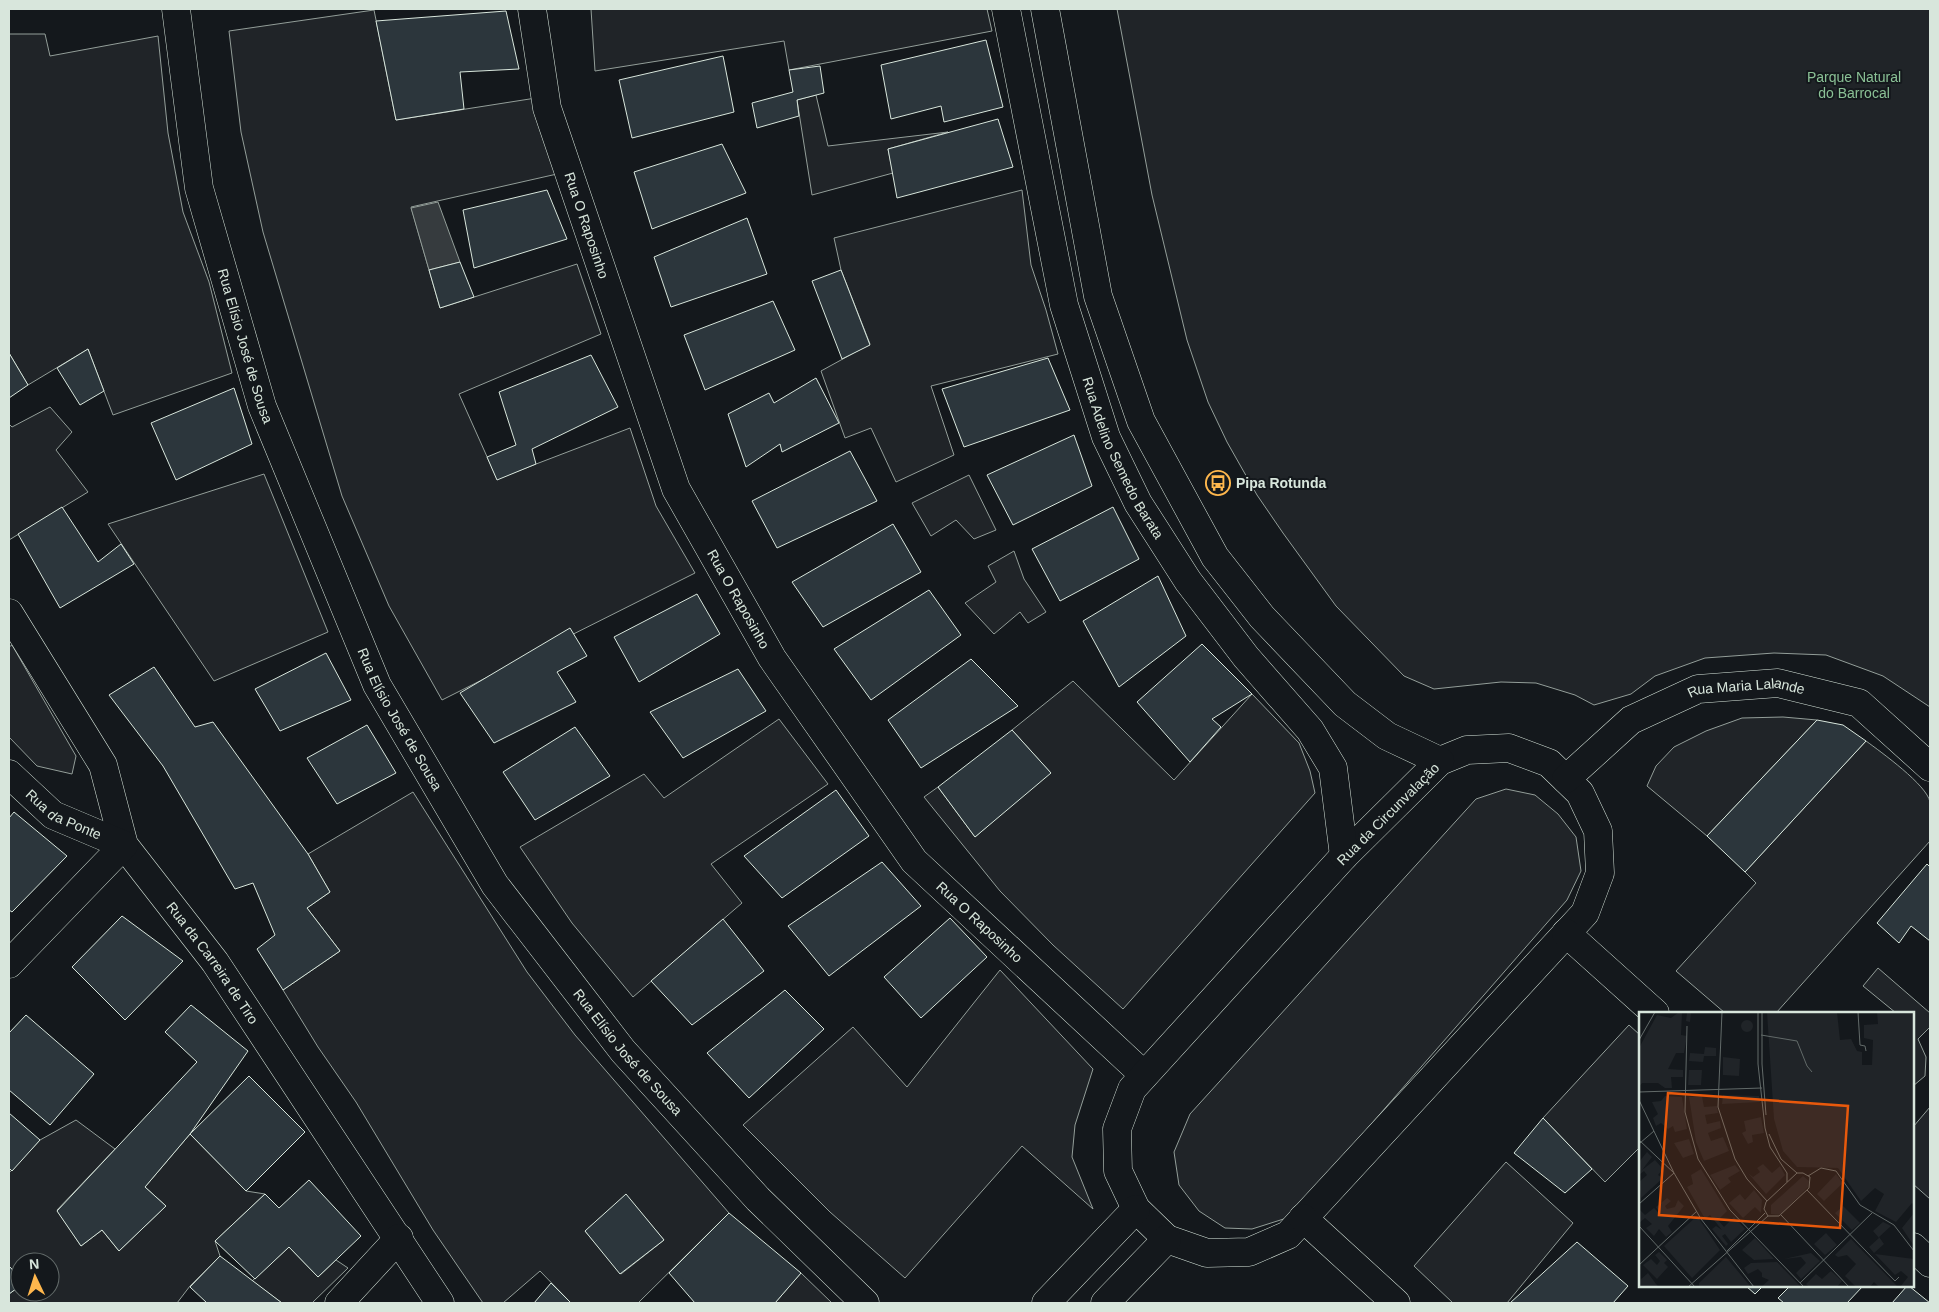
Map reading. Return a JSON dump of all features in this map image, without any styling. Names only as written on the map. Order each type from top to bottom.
[{"type":"street","name":"Rua Elísio José de Sousa","points":[[176,9],[199,188],[262,406],[377,685],[495,885],[623,1051],[758,1199],[865,1303]]},
{"type":"street","name":"Rua O Raposinho","points":[[532,9],[547,108],[676,489],[763,641],[914,861],[1144,1075]]},
{"type":"street","name":"Rua Adelino Semedo Barata","points":[[1006,9],[1064,305],[1106,437],[1138,503],[1188,581],[1246,657],[1310,730],[1333,768],[1344,856]]},
{"type":"street","points":[[1045,9],[1098,296],[1141,421],[1215,556],[1262,617],[1345,704],[1387,736],[1440,761]]},
{"type":"street","name":"Rua da Carreira de Tiro","points":[[9,613],[103,765],[124,845],[215,962],[399,1238],[440,1303]]},
{"type":"street","name":"Rua Maria Lalande","points":[[1566,778],[1631,720],[1698,689],[1778,683],[1859,703],[1930,767]]},
{"type":"street","name":"Rua da Circunvalação","points":[[1510,748],[1550,763],[1580,793],[1598,831],[1600,873],[1585,913],[1288,1235],[1249,1252],[1207,1253],[1167,1238],[1136,1209],[1118,1171],[1117,1128],[1132,1089],[1344,856],[1440,761],[1467,750],[1510,748]]},
{"type":"street","name":"Rua da Ponte","points":[[9,774],[53,815],[124,845]]},
{"type":"street","points":[[9,964],[124,845]]},
{"type":"street","points":[[1566,933],[1654,1012]]},
{"type":"street","points":[[1046,1303],[1136,1209]]},
{"type":"street","points":[[1303,1218],[1396,1303]]},
{"type":"street","points":[[339,1303],[399,1238]]},
{"type":"street","points":[[1105,1303],[1167,1238]]},
{"type":"street","points":[[1914,1248],[1930,1263]]},
{"type":"green space","points":[[591,9],[987,9],[992,31],[789,70],[784,41],[595,71]]},
{"type":"green space","name":"Parque Natural do Barrocal","points":[[1117,9],[1930,9],[1930,707],[1883,676],[1826,655],[1774,653],[1705,658],[1655,676],[1631,694],[1594,705],[1575,695],[1536,683],[1501,682],[1434,689],[1404,676],[1336,606],[1283,533],[1257,495],[1227,442],[1208,402],[1187,340],[1152,195]]},
{"type":"green space","points":[[374,10],[396,120],[536,98],[557,174],[411,207],[440,308],[577,264],[601,334],[459,394],[497,479],[630,428],[656,506],[695,573],[442,700],[389,606],[342,496],[263,232],[241,132],[229,31]]},
{"type":"green space","points":[[9,34],[45,34],[50,56],[158,36],[168,133],[183,212],[209,282],[232,373],[113,415],[88,349],[28,385],[9,353]]},
{"type":"green space","points":[[816,95],[828,146],[948,132],[888,149],[893,173],[812,195],[797,100]]},
{"type":"green space","points":[[1022,190],[1031,265],[1058,354],[931,386],[954,455],[896,482],[871,428],[845,438],[821,371],[870,344],[841,270],[834,238]]},
{"type":"green space","points":[[50,407],[72,432],[56,450],[88,492],[9,540],[9,424],[12,427]]},
{"type":"green space","points":[[264,474],[328,632],[214,681],[108,524]]},
{"type":"green space","points":[[969,475],[996,530],[974,539],[956,520],[931,536],[912,503]]},
{"type":"green space","points":[[1014,551],[1024,579],[1046,612],[1028,623],[1020,612],[994,634],[965,603],[996,582],[988,566]]},
{"type":"green space","points":[[12,645],[76,756],[72,774],[37,766],[9,737],[9,647]]},
{"type":"green space","points":[[1073,681],[1174,780],[1252,694],[1299,743],[1310,771],[1315,793],[1123,1009],[1053,945],[1000,891],[924,797],[938,787],[975,837],[1050,772],[1012,730]]},
{"type":"green space","points":[[1783,717],[1817,720],[1707,836],[1647,786],[1656,766],[1674,747],[1706,731],[1742,718]]},
{"type":"green space","points":[[779,719],[828,784],[711,864],[742,903],[633,997],[572,923],[520,847],[644,774],[664,798]]},
{"type":"green space","points":[[1866,741],[1912,778],[1927,795],[1930,802],[1930,841],[1777,1012],[1724,1012],[1676,971],[1756,883],[1745,872]]},
{"type":"green space","points":[[1506,789],[1535,795],[1558,814],[1576,837],[1581,871],[1567,900],[1290,1217],[1252,1229],[1225,1228],[1199,1211],[1179,1185],[1174,1152],[1190,1114],[1476,799]]},
{"type":"green space","points":[[413,792],[527,972],[575,1035],[729,1213],[638,1303],[571,1303],[540,1271],[503,1303],[483,1303],[433,1230],[356,1102],[318,1047],[283,990],[340,951],[307,908],[330,892],[308,854]],"holes":[[[626,1195],[664,1240],[621,1274],[585,1231]]]},
{"type":"green space","points":[[1878,968],[1930,1013],[1930,1027],[1918,1039],[1926,1057],[1925,1076],[1914,1085],[1914,1012],[1895,1012],[1863,986]]},
{"type":"green space","points":[[1000,970],[1093,1069],[1075,1125],[1072,1157],[1093,1209],[1022,1146],[905,1278],[830,1212],[743,1125],[853,1027],[907,1087]]},
{"type":"green space","points":[[1629,1025],[1639,1034],[1639,1148],[1605,1182],[1543,1118]]},
{"type":"green space","points":[[1930,1107],[1930,1199],[1914,1185],[1914,1126]]},
{"type":"green space","points":[[76,1120],[115,1149],[57,1210],[81,1246],[102,1230],[119,1251],[166,1206],[145,1187],[190,1134],[246,1191],[265,1194],[215,1241],[220,1256],[190,1286],[177,1303],[9,1303],[10,1293],[10,1302],[60,1302],[60,1252],[10,1252],[9,1266],[9,1173],[40,1140]]},
{"type":"green space","points":[[1506,1162],[1573,1223],[1507,1303],[1453,1303],[1414,1266]]},
{"type":"green space","points":[[289,1247],[318,1277],[336,1260],[348,1268],[312,1303],[282,1303],[252,1281]]},
{"type":"green space","points":[[801,1273],[832,1303],[775,1303]]},
{"type":"shaded area","points":[[438,202],[460,262],[429,270],[411,208]]},
{"type":"building","points":[[506,11],[519,69],[460,72],[464,109],[396,120],[376,21]]},
{"type":"building","points":[[986,40],[1003,107],[944,122],[941,106],[891,119],[881,65]]},
{"type":"building","points":[[723,56],[734,112],[632,138],[619,80]]},
{"type":"building","points":[[820,66],[824,93],[797,100],[799,116],[757,128],[752,103],[793,92],[789,70]]},
{"type":"building","points":[[998,119],[1013,167],[897,198],[888,149]]},
{"type":"building","points":[[722,144],[746,193],[652,229],[634,172]]},
{"type":"building","points":[[547,190],[567,239],[474,268],[463,210]]},
{"type":"building","points":[[747,218],[767,274],[671,307],[654,257]]},
{"type":"building","points":[[460,262],[474,297],[440,308],[429,270]]},
{"type":"building","points":[[841,270],[870,345],[842,359],[812,281]]},
{"type":"building","points":[[773,301],[795,350],[705,390],[684,335]]},
{"type":"building","points":[[88,349],[104,391],[80,405],[57,368]]},
{"type":"building","points":[[9,353],[28,385],[9,398]]},
{"type":"building","points":[[591,355],[618,407],[532,449],[536,464],[497,480],[487,457],[516,445],[499,392]]},
{"type":"building","points":[[1048,358],[1070,410],[964,447],[942,389]]},
{"type":"building","points":[[816,378],[839,423],[782,452],[780,444],[746,467],[728,414],[769,393],[774,403]]},
{"type":"building","points":[[234,388],[252,444],[176,480],[151,423]]},
{"type":"building","points":[[1074,435],[1092,486],[1013,525],[987,475]]},
{"type":"building","points":[[850,451],[877,501],[777,548],[752,501]]},
{"type":"building","points":[[62,507],[98,562],[121,544],[134,564],[60,608],[18,534]]},
{"type":"building","points":[[1113,507],[1139,559],[1060,601],[1032,549]]},
{"type":"building","points":[[893,524],[921,572],[823,627],[792,582]]},
{"type":"building","points":[[1158,576],[1186,636],[1119,687],[1083,621]]},
{"type":"building","points":[[929,590],[961,635],[871,700],[834,649]]},
{"type":"building","points":[[697,594],[720,634],[639,682],[614,637]]},
{"type":"building","points":[[570,628],[587,656],[557,672],[576,702],[494,743],[460,693]]},
{"type":"building","points":[[1202,644],[1252,694],[1212,719],[1221,727],[1190,762],[1137,702]]},
{"type":"building","points":[[326,653],[351,700],[280,731],[255,689]]},
{"type":"building","points":[[971,659],[1018,706],[921,768],[888,720]]},
{"type":"building","points":[[154,667],[195,727],[213,722],[308,854],[330,892],[307,908],[340,951],[283,990],[257,949],[275,935],[253,883],[235,889],[163,766],[109,695]]},
{"type":"building","points":[[738,669],[766,711],[683,758],[650,712]]},
{"type":"building","points":[[1817,720],[1843,725],[1866,741],[1745,872],[1707,836]]},
{"type":"building","points":[[367,725],[396,773],[337,804],[307,758]]},
{"type":"building","points":[[575,727],[610,776],[535,820],[503,772]]},
{"type":"building","points":[[1012,730],[1051,773],[975,837],[938,787]]},
{"type":"building","points":[[836,790],[869,836],[782,898],[744,856]]},
{"type":"building","points":[[14,812],[67,856],[12,912],[9,910],[9,818]]},
{"type":"building","points":[[882,862],[921,906],[829,976],[788,926]]},
{"type":"building","points":[[1927,864],[1930,867],[1930,941],[1911,926],[1899,943],[1877,923]]},
{"type":"building","points":[[122,916],[183,961],[125,1020],[72,967]]},
{"type":"building","points":[[950,918],[987,957],[921,1018],[884,977]]},
{"type":"building","points":[[723,919],[764,971],[692,1025],[651,981]]},
{"type":"building","points":[[785,990],[824,1029],[749,1098],[707,1053]]},
{"type":"building","points":[[191,1005],[248,1051],[190,1134],[145,1187],[166,1206],[119,1251],[102,1230],[81,1246],[57,1211],[197,1062],[165,1032]]},
{"type":"building","points":[[26,1015],[94,1074],[50,1125],[9,1090],[9,1033]]},
{"type":"building","points":[[249,1076],[305,1132],[246,1191],[190,1134]]},
{"type":"building","points":[[9,1113],[40,1140],[12,1171],[9,1168]]},
{"type":"building","points":[[1543,1118],[1592,1169],[1565,1193],[1514,1153]]},
{"type":"building","points":[[309,1180],[361,1236],[318,1277],[289,1247],[255,1279],[215,1241],[265,1194],[279,1208]]},
{"type":"building","points":[[626,1194],[664,1240],[620,1274],[585,1231]]},
{"type":"building","points":[[729,1213],[801,1273],[775,1303],[695,1303],[669,1273]]},
{"type":"building","points":[[1577,1242],[1628,1286],[1613,1303],[1510,1303]]},
{"type":"building","points":[[220,1256],[282,1303],[207,1303],[190,1287]]},
{"type":"building","points":[[9,1266],[10,1293],[9,1294]]},
{"type":"building","points":[[551,1283],[571,1303],[534,1303]]},
{"type":"building","points":[[1747,1287],[1762,1287],[1755,1294]]},
{"type":"building","points":[[1789,1287],[1862,1287],[1847,1303],[1784,1303],[1778,1298]]},
{"type":"building","points":[[1906,1287],[1910,1287],[1930,1303],[1892,1303]]},
{"type":"place","name":"Pipa Rotunda","points":[[1218,483]]}]
